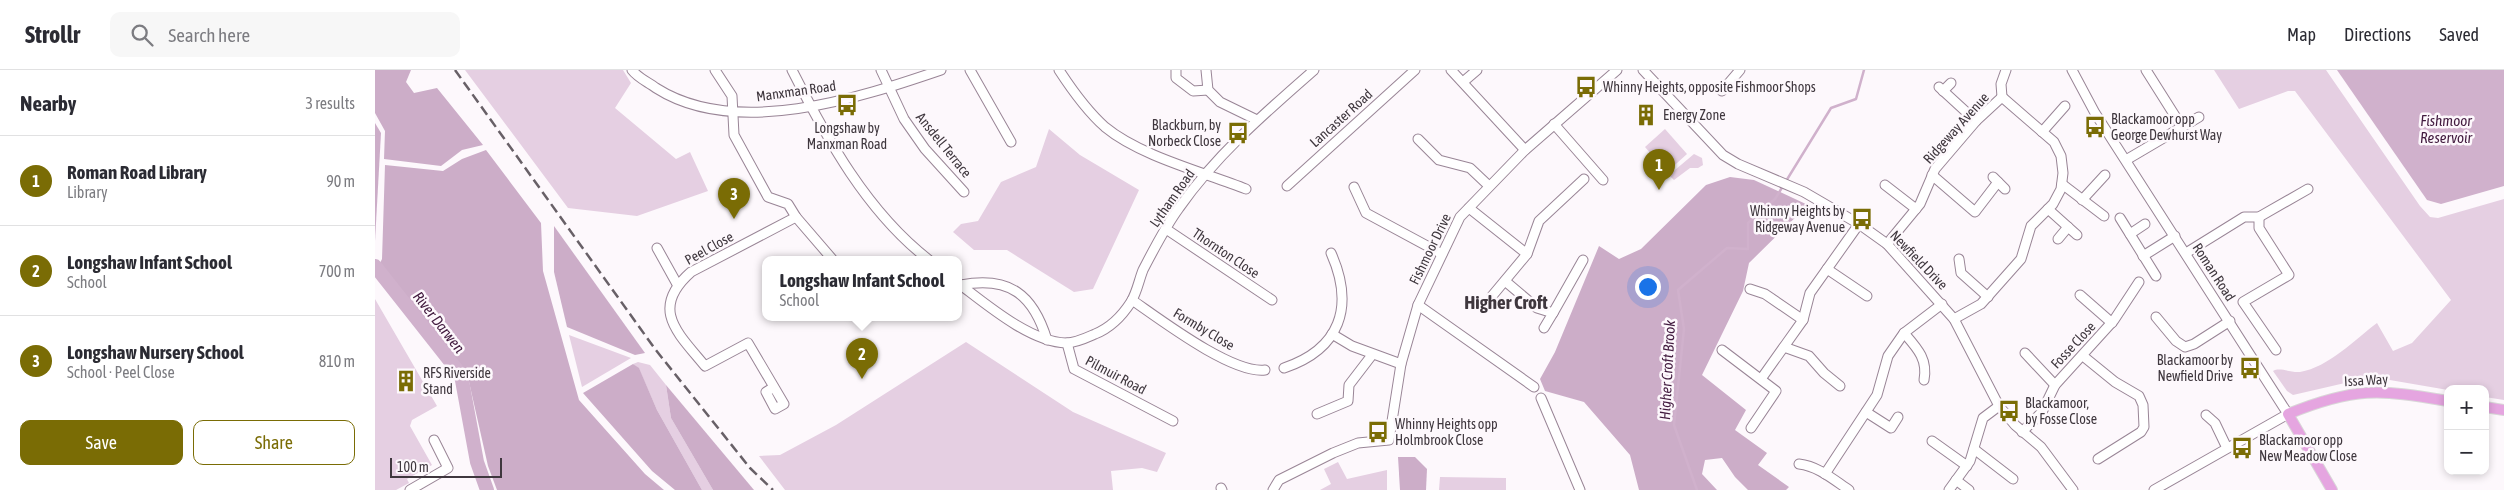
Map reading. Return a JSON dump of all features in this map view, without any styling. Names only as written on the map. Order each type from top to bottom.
[{"type":"main road","name":"Issa Way","points":[[2288,414],[2324,400],[2357,392],[2390,392],[2444,399]]},
{"type":"main road","points":[[2489,408],[2504,410]]},
{"type":"main road","name":"Roman Road","points":[[2288,414],[2331,490]]},
{"type":"street","name":"Manxman Road","points":[[632,70],[667,95],[703,107],[760,112],[810,106],[890,88],[941,70]]},
{"type":"street","points":[[715,70],[732,96],[734,135],[768,197],[788,204],[796,217],[830,256]]},
{"type":"street","points":[[793,70],[810,106],[840,159],[875,206],[925,256]]},
{"type":"street","name":"Ansdell Terrace","points":[[881,70],[904,119],[925,149],[964,192]]},
{"type":"street","points":[[970,70],[1011,142]]},
{"type":"street","points":[[1059,70],[1072,91],[1105,127],[1147,152],[1246,189]]},
{"type":"street","points":[[1176,70],[1176,78],[1193,91],[1208,90]]},
{"type":"street","points":[[1206,70],[1208,90],[1220,102],[1257,120]]},
{"type":"street","name":"Lytham Road","points":[[1067,343],[1082,340],[1104,330],[1122,314],[1132,300],[1143,272],[1166,229],[1205,173],[1257,120],[1314,70]]},
{"type":"street","name":"Lancaster Road","points":[[1287,186],[1415,70]]},
{"type":"street","points":[[1451,70],[1525,150]]},
{"type":"street","points":[[1463,82],[1477,70]]},
{"type":"street","name":"Fishmoor Drive","points":[[1273,490],[1279,480],[1333,453],[1358,443],[1388,442],[1401,364],[1418,305],[1460,217],[1525,150],[1617,70]]},
{"type":"street","name":"Newfield Drive","points":[[1643,70],[1723,155],[1804,192],[1859,224],[1887,244],[1955,318],[1989,390],[1999,406],[2022,432],[2041,448],[2073,490]]},
{"type":"street","points":[[1722,91],[1740,70]]},
{"type":"street","points":[[2002,97],[2001,84],[2006,70]]},
{"type":"street","name":"Roman Road","points":[[2071,70],[2095,113],[2288,414]]},
{"type":"street","points":[[2146,70],[2182,128]]},
{"type":"street","points":[[1951,83],[1941,89],[1976,121]]},
{"type":"street","name":"Ridgeway Avenue","points":[[1887,244],[1916,209],[1935,169],[1976,121],[2002,97],[2054,142],[2061,156],[2062,184]]},
{"type":"street","points":[[2042,132],[2065,106]]},
{"type":"street","points":[[2125,160],[2199,117]]},
{"type":"street","points":[[1554,124],[1603,180]]},
{"type":"street","points":[[1418,139],[1439,160],[1470,168],[1489,186]]},
{"type":"street","points":[[1932,175],[1975,212],[1998,183]]},
{"type":"street","points":[[2082,200],[2105,175]]},
{"type":"street","points":[[1492,296],[1527,254],[1539,221],[1584,179]]},
{"type":"street","points":[[1955,318],[1981,304],[2021,259],[2031,226],[2048,209],[2061,189],[2062,184],[2104,216]]},
{"type":"street","points":[[1885,185],[1916,209]]},
{"type":"street","points":[[1354,187],[1366,213],[1442,254]]},
{"type":"street","points":[[2186,253],[2244,217],[2259,217],[2308,188]]},
{"type":"street","points":[[1469,208],[1527,254]]},
{"type":"street","points":[[2048,209],[2077,235]]},
{"type":"street","name":"Peel Close","points":[[774,387],[748,343],[705,366],[673,325],[669,308],[672,292],[677,284],[691,272],[796,217]]},
{"type":"street","points":[[2259,217],[2259,228],[2289,275],[2243,302],[2276,350]]},
{"type":"street","points":[[2120,218],[2155,276]]},
{"type":"street","points":[[1761,379],[1803,320],[1810,293],[1859,224]]},
{"type":"street","points":[[2130,234],[2145,224]]},
{"type":"street","points":[[2058,239],[2068,226]]},
{"type":"street","name":"Thornton Close","points":[[1166,229],[1272,300]]},
{"type":"street","points":[[2143,256],[2175,236]]},
{"type":"street","points":[[657,248],[677,284]]},
{"type":"street","points":[[1284,368],[1305,361],[1323,347],[1337,325],[1343,300],[1340,273],[1331,253]]},
{"type":"street","points":[[1959,259],[1961,274],[1988,297]]},
{"type":"street","points":[[1544,328],[1583,260]]},
{"type":"street","points":[[1827,269],[1867,296]]},
{"type":"street","points":[[962,284],[981,281],[1002,283],[1032,307],[1041,322],[1047,340]]},
{"type":"street","points":[[1505,281],[1537,308],[1553,313]]},
{"type":"street","name":"Fosse Close","points":[[2022,432],[2042,412],[2055,385],[2112,323],[2139,282]]},
{"type":"street","points":[[962,286],[1004,317],[1047,340],[1067,343]]},
{"type":"street","points":[[1750,289],[1765,294],[1803,320]]},
{"type":"street","name":"Fosse Close","points":[[2080,295],[2112,323]]},
{"type":"street","name":"Formby Close","points":[[1132,300],[1203,348],[1241,366],[1257,371],[1265,370]]},
{"type":"street","points":[[1825,474],[1877,395],[1888,356],[1904,333],[1942,304]]},
{"type":"street","points":[[1418,305],[1534,387]]},
{"type":"street","points":[[2156,318],[2176,341],[2185,347],[2194,344],[2230,321]]},
{"type":"street","points":[[1904,333],[1921,354],[1926,368],[1924,380]]},
{"type":"street","points":[[1332,334],[1372,354],[1401,364]]},
{"type":"street","name":"Pilmuir Road","points":[[1067,343],[1074,369],[1173,421]]},
{"type":"street","points":[[1784,347],[1809,356],[1824,373],[1840,386]]},
{"type":"street","points":[[1722,350],[1776,391],[1751,428]]},
{"type":"street","name":"Fosse Close","points":[[2025,353],[2055,385]]},
{"type":"street","points":[[1317,414],[1348,401],[1349,385],[1372,354]]},
{"type":"street","points":[[2083,356],[2115,382],[2139,396],[2143,405],[2143,427],[2141,432],[2098,459]]},
{"type":"street","points":[[1541,398],[1579,490]]},
{"type":"street","points":[[1949,490],[1967,466],[1983,418],[1999,406]]},
{"type":"street","points":[[1866,412],[1891,428],[1898,417]]},
{"type":"street","points":[[2154,490],[2288,414]]},
{"type":"street","points":[[2206,415],[2215,423],[2227,448]]},
{"type":"street","points":[[410,490],[448,468],[433,440]]},
{"type":"street","points":[[1932,441],[1967,466]]},
{"type":"street","points":[[1974,449],[2013,479]]},
{"type":"street","points":[[1799,464],[1807,465],[1825,474],[1849,490]]},
{"type":"street","points":[[1956,480],[1969,490]]},
{"type":"shaded area","points":[[375,70],[411,70],[406,82],[414,93],[437,88],[483,145],[462,150],[441,166],[384,159],[385,131],[375,113]]},
{"type":"shaded area","points":[[465,70],[623,70],[631,83],[615,108],[676,159],[690,152],[708,191],[637,216],[568,208]]},
{"type":"shaded area","points":[[2214,70],[2326,70],[2420,206],[2430,217],[2438,218],[2504,199],[2504,400],[2489,398],[2489,385],[2444,385],[2444,389],[2384,379],[2358,380],[2293,395],[2287,391],[2273,371],[2300,372],[2321,365],[2341,352],[2377,323],[2393,351],[2412,343],[2451,300],[2295,91],[2288,91],[2239,109]]},
{"type":"shaded area","points":[[375,123],[381,133],[375,241]]},
{"type":"shaded area","points":[[1049,129],[1080,155],[1139,190],[1093,289],[1074,292],[1007,250],[974,250],[953,232],[961,224],[978,221],[1001,182],[1036,167]]},
{"type":"shaded area","points":[[1665,129],[1687,154],[1667,172],[1645,147]]},
{"type":"shaded area","points":[[486,150],[541,223],[543,271],[579,400],[645,474],[664,490],[497,490],[488,466],[467,373],[379,265],[382,259],[385,165],[443,171],[462,159]]},
{"type":"shaded area","points":[[1694,154],[1702,158],[1703,165],[1698,168],[1690,168],[1674,180],[1669,175]]},
{"type":"shaded area","points":[[1730,177],[1754,180],[1808,205],[1749,263],[1743,291],[1702,375],[1746,410],[1735,430],[1767,453],[1758,465],[1789,487],[1786,490],[1748,490],[1735,477],[1722,458],[1705,460],[1702,474],[1717,490],[1639,490],[1630,455],[1584,402],[1545,391],[1540,379],[1555,352],[1599,246],[1619,259],[1641,249],[1706,185]]},
{"type":"shaded area","points":[[554,226],[645,353],[635,355],[567,327],[554,272]]},
{"type":"shaded area","points":[[375,299],[437,406],[412,420],[410,426],[432,465],[407,479],[409,483],[396,490],[375,490]]},
{"type":"shaded area","points":[[569,335],[631,358],[582,387]]},
{"type":"shaded area","points":[[966,342],[1073,412],[1166,453],[1157,472],[1142,468],[1111,471],[1113,490],[785,490],[759,456],[780,455],[836,425]]},
{"type":"shaded area","points":[[638,362],[650,365],[666,385],[671,418],[713,490],[702,490],[657,410],[639,369],[633,364]]},
{"type":"shaded area","points":[[633,364],[639,368],[657,410],[702,490],[675,490],[652,471],[583,393]]},
{"type":"shaded area","points":[[666,385],[754,490],[713,490],[671,418]]},
{"type":"shaded area","points":[[1398,457],[1415,457],[1427,469],[1426,490],[1400,490]]},
{"type":"shaded area","points":[[1338,462],[1347,479],[1387,470],[1387,490],[1320,490],[1331,484],[1324,469]]},
{"type":"shaded area","points":[[1440,477],[1506,478],[1506,490],[1439,490]]},
{"type":"water","name":"Fishmoor Reservoir","points":[[2337,70],[2504,70],[2504,186],[2441,204],[2427,200]]},
{"type":"waterway","name":"Higher Croft Brook","points":[[1697,490],[1674,425],[1684,329],[1678,290],[1727,248],[1748,249],[1748,223],[1775,199],[1831,108],[1856,99],[1864,70]]},
{"type":"waterway","name":"River Darwen","points":[[375,266],[461,375],[477,462],[487,490]]},
{"type":"railway","points":[[455,70],[655,349],[750,468],[773,490]]},
{"type":"place","name":"Whinny Heights, opposite Fishmoor Shops","points":[[1586,87]]},
{"type":"place","name":"Longshaw by Manxman Road","points":[[847,105]]},
{"type":"place","name":"Energy Zone","points":[[1646,115]]},
{"type":"place","name":"Blackamoor opp George Dewhurst Way","points":[[2095,127]]},
{"type":"place","name":"Blackburn, by Norbeck Close","points":[[1238,133]]},
{"type":"place","name":"Roman Road Library","points":[[1659,190]]},
{"type":"place","name":"Longshaw Nursery School","points":[[734,219]]},
{"type":"place","name":"Whinny Heights by Ridgeway Avenue","points":[[1862,219]]},
{"type":"place","name":"Blackamoor by Newfield Drive","points":[[2250,368]]},
{"type":"place","name":"Longshaw Infant School","points":[[862,379]]},
{"type":"place","name":"RFS Riverside Stand","points":[[406,381]]},
{"type":"place","name":"Blackamoor, by Fosse Close","points":[[2009,411]]},
{"type":"place","name":"Whinny Heights opp Holmbrook Close","points":[[1378,432]]},
{"type":"place","name":"Blackamoor opp New Meadow Close","points":[[2242,448]]},
{"type":"district","name":"Higher Croft","points":[[1506,302]]}]
